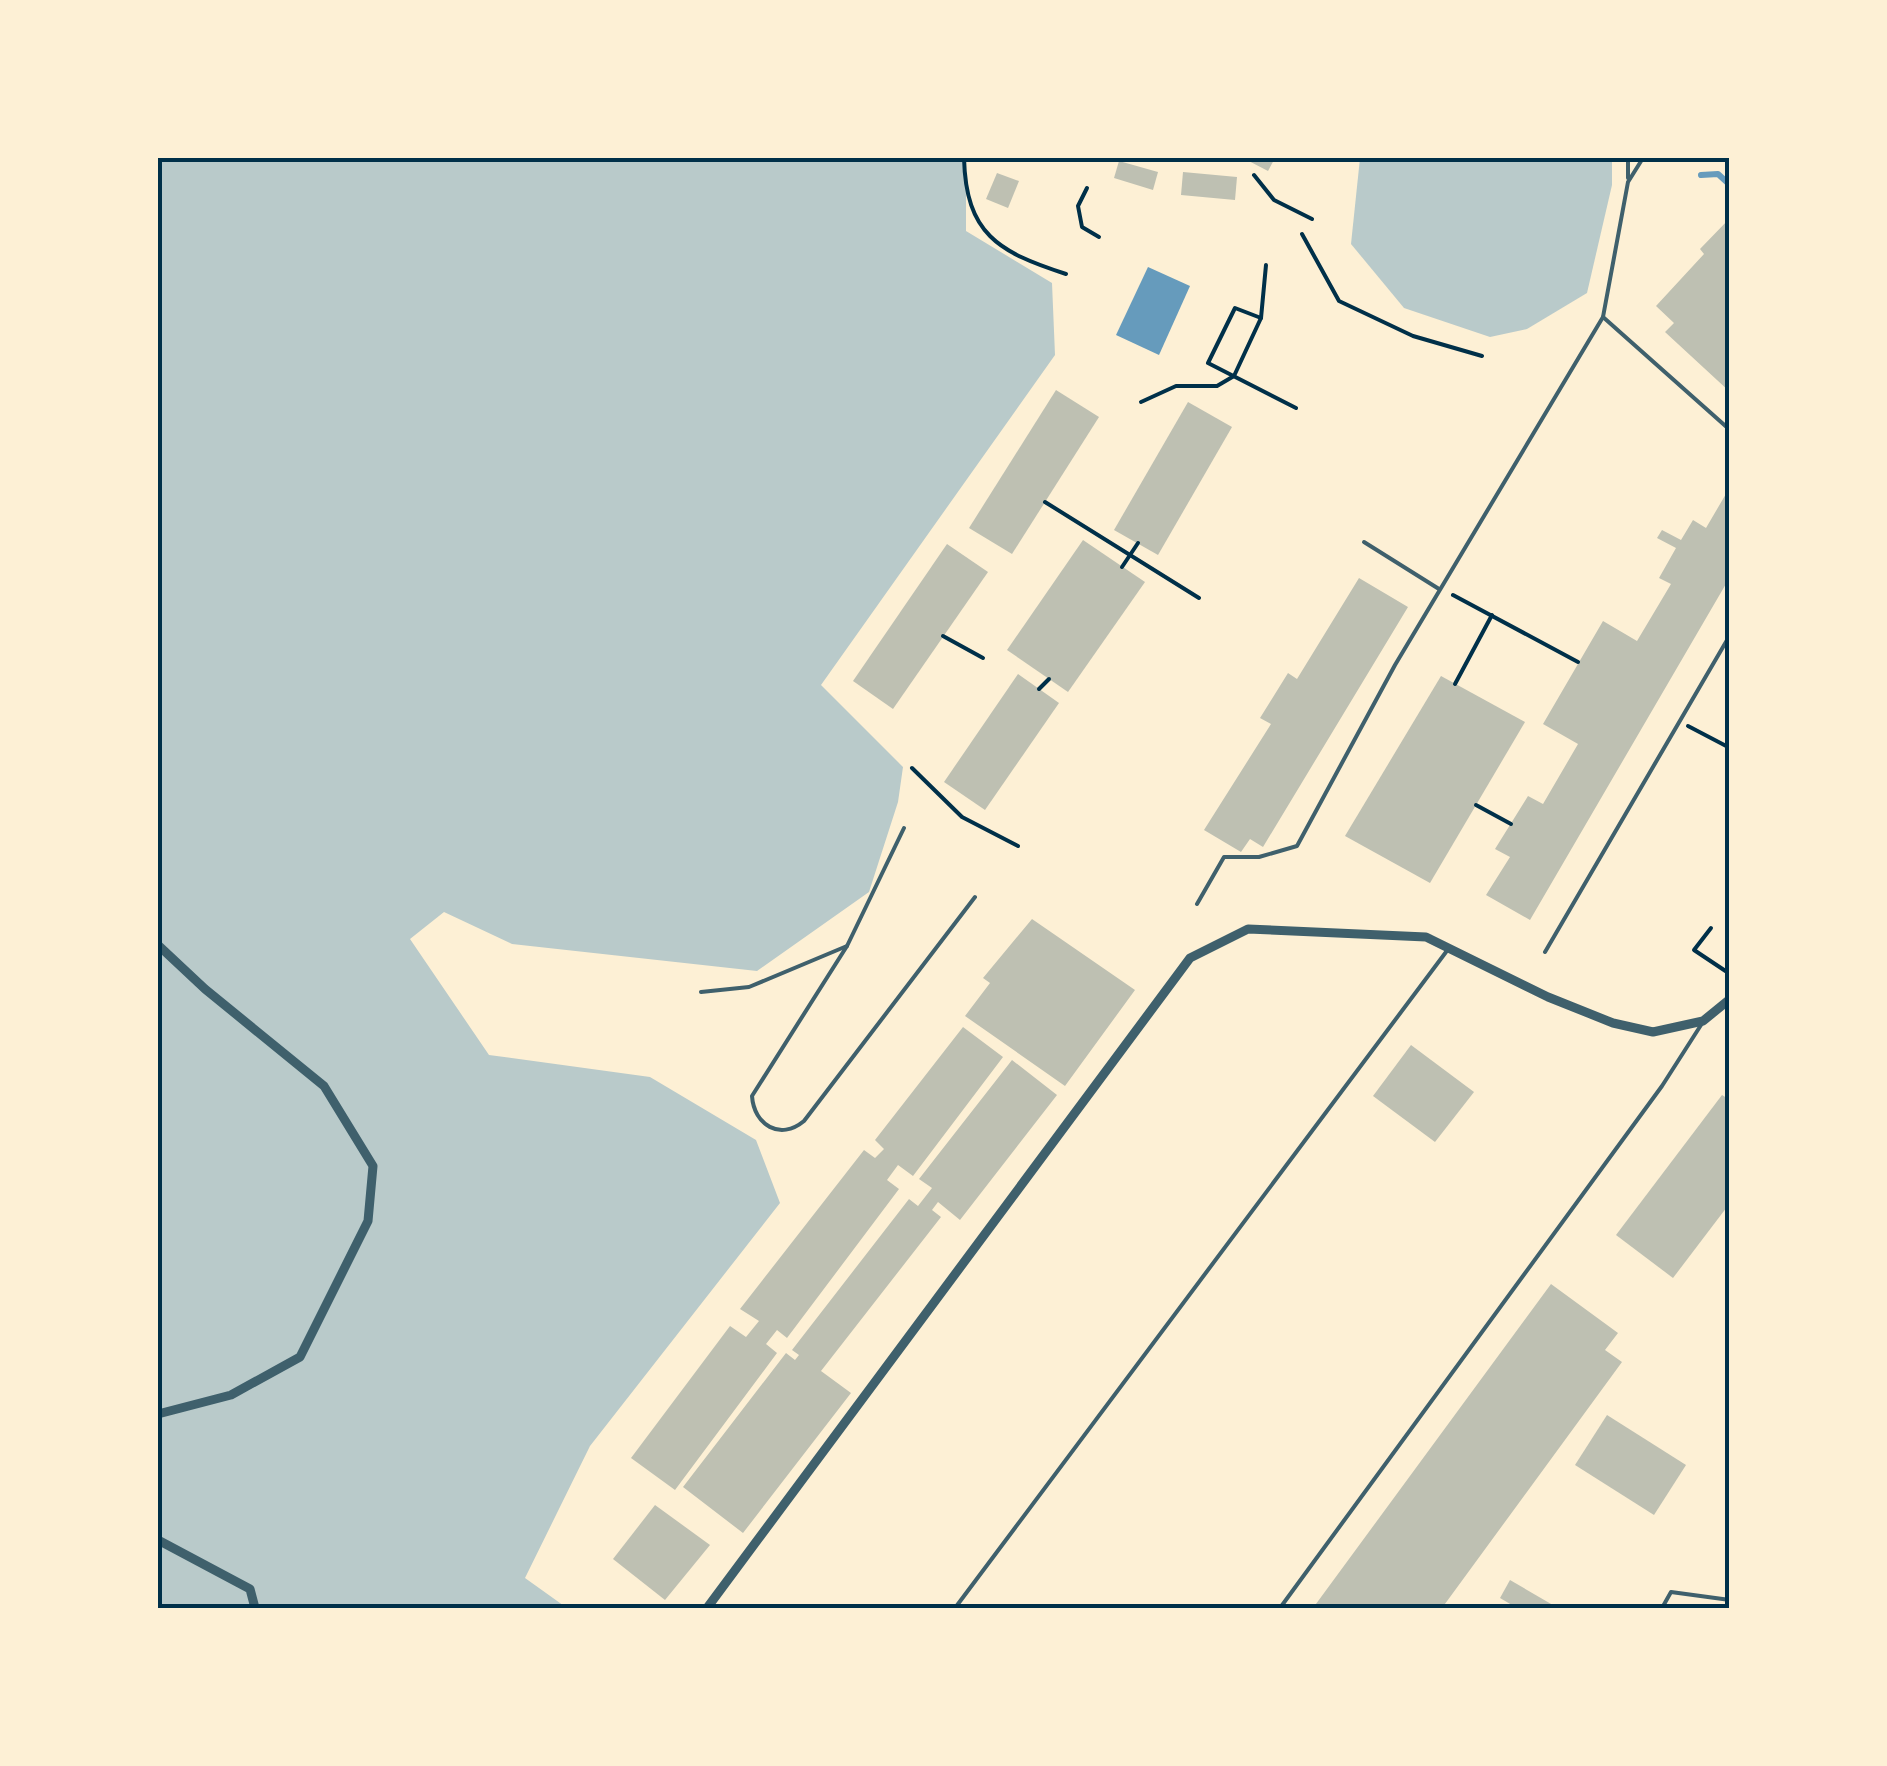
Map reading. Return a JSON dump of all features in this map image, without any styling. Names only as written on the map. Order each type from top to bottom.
[{"type":"street","points":[[707,1608],[1190,958],[1248,929],[1426,937],[1613,1023],[1653,1032],[1703,1021],[1730,999]]},
{"type":"street","points":[[158,945],[205,990],[324,1086],[372,1166],[368,1221],[300,1357],[231,1396],[158,1414]]},
{"type":"street","points":[[158,1540],[250,1590],[255,1608]]},
{"type":"lane","points":[[1198,904],[1224,857],[1259,858],[1297,846],[1440,589],[1603,316],[1628,182],[1628,158]]},
{"type":"lane","points":[[1628,182],[1643,158]]},
{"type":"lane","points":[[1603,316],[1730,430]]},
{"type":"lane","points":[[1364,542],[1440,589]]},
{"type":"lane","points":[[1545,952],[1730,635]]},
{"type":"lane","points":[[904,828],[847,946],[752,1096],[753,1111],[779,1132],[794,1130],[804,1122],[975,896]]},
{"type":"lane","points":[[702,992],[749,988],[847,946]]},
{"type":"lane","points":[[955,1608],[1449,948]]},
{"type":"lane","points":[[1280,1608],[1650,1102],[1703,1021]]},
{"type":"lane","points":[[1662,1608],[1672,1592],[1730,1600]]},
{"type":"path","points":[[964,158],[973,217],[991,240],[1026,261],[1066,274]]},
{"type":"path","points":[[1254,175],[1274,200],[1312,220]]},
{"type":"path","points":[[1086,188],[1078,206],[1082,227],[1099,237]]},
{"type":"path","points":[[1302,234],[1339,301],[1412,336],[1482,356]]},
{"type":"path","points":[[1140,402],[1176,386],[1217,386],[1234,376],[1261,318],[1266,266]]},
{"type":"path","points":[[1261,318],[1236,308],[1208,363],[1296,408]]},
{"type":"path","points":[[1045,502],[1199,598]]},
{"type":"path","points":[[1122,567],[1138,543]]},
{"type":"path","points":[[1440,589],[1578,662]]},
{"type":"path","points":[[1455,684],[1492,616]]},
{"type":"path","points":[[944,636],[982,658]]},
{"type":"path","points":[[1039,689],[1049,678]]},
{"type":"path","points":[[1680,721],[1730,748]]},
{"type":"path","points":[[912,768],[962,817],[1018,846]]},
{"type":"path","points":[[1476,806],[1511,824]]},
{"type":"path","points":[[1710,928],[1694,950],[1730,974]]},
{"type":"shaded area","points":[[158,158],[966,158],[966,231],[1052,283],[1055,355],[821,685],[903,767],[898,802],[869,892],[757,971],[512,944],[444,912],[410,939],[489,1055],[650,1077],[756,1140],[780,1203],[590,1446],[525,1578],[567,1608],[158,1608]]},
{"type":"shaded area","points":[[1360,158],[1612,158],[1612,185],[1587,293],[1527,329],[1490,337],[1404,308],[1351,244]]},
{"type":"water","points":[[1148,267],[1190,286],[1159,355],[1116,335]]},
{"type":"building","points":[[1243,158],[1275,158],[1268,171]]},
{"type":"building","points":[[1119,161],[1158,172],[1153,190],[1114,178]]},
{"type":"building","points":[[1183,172],[1237,177],[1235,200],[1181,195]]},
{"type":"building","points":[[997,173],[1019,181],[1008,208],[986,199]]},
{"type":"building","points":[[1730,218],[1730,392],[1665,332],[1674,323],[1656,306],[1704,254],[1700,249]]},
{"type":"building","points":[[1056,390],[1099,417],[1012,554],[969,528]]},
{"type":"building","points":[[1188,402],[1232,427],[1158,555],[1114,530]]},
{"type":"building","points":[[1730,487],[1730,577],[1530,920],[1486,895],[1510,857],[1495,849],[1528,796],[1543,804],[1578,744],[1543,724],[1603,621],[1637,641],[1671,584],[1659,578],[1676,548],[1657,538],[1662,530],[1681,540],[1693,520],[1706,528]]},
{"type":"building","points":[[1083,540],[1145,582],[1068,692],[1007,650]]},
{"type":"building","points":[[947,544],[988,572],[893,709],[853,681]]},
{"type":"building","points":[[1359,578],[1408,607],[1263,847],[1250,839],[1241,852],[1204,830],[1271,724],[1260,718],[1288,673],[1297,679]]},
{"type":"building","points":[[1018,674],[1059,703],[985,810],[944,782]]},
{"type":"building","points":[[1441,676],[1525,722],[1430,883],[1345,836]]},
{"type":"building","points":[[1032,919],[1135,990],[1065,1086],[965,1016],[990,983],[983,978]]},
{"type":"building","points":[[963,1027],[1003,1057],[913,1176],[898,1165],[887,1180],[899,1189],[787,1338],[777,1330],[766,1344],[777,1353],[675,1490],[631,1458],[730,1326],[746,1337],[759,1321],[740,1309],[864,1150],[875,1158],[884,1149],[875,1140]]},
{"type":"building","points":[[1411,1045],[1474,1092],[1435,1142],[1373,1096]]},
{"type":"building","points":[[1012,1060],[1057,1095],[960,1220],[938,1202],[932,1210],[941,1217],[821,1371],[851,1393],[743,1533],[683,1487],[786,1353],[795,1360],[799,1355],[792,1350],[909,1199],[918,1206],[932,1188],[919,1179]]},
{"type":"building","points":[[1722,1095],[1730,1100],[1730,1203],[1673,1278],[1616,1235]]},
{"type":"building","points":[[1551,1284],[1618,1333],[1605,1350],[1622,1362],[1442,1608],[1313,1608]]},
{"type":"building","points":[[1607,1415],[1686,1465],[1654,1515],[1575,1465]]},
{"type":"building","points":[[655,1505],[710,1545],[665,1600],[613,1559]]},
{"type":"building","points":[[1510,1580],[1558,1608],[1517,1608],[1500,1598]]},
{"type":"waterway","points":[[1701,175],[1718,174],[1730,185]]}]
